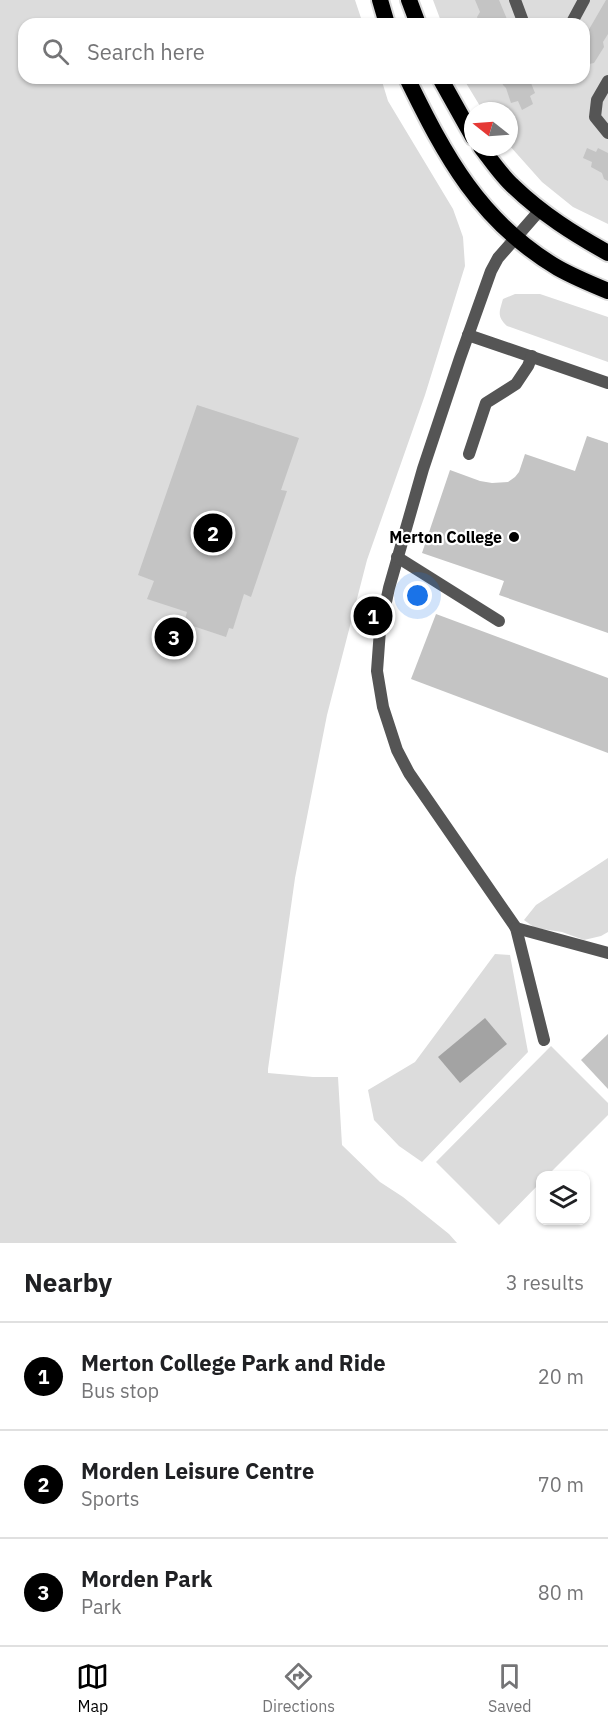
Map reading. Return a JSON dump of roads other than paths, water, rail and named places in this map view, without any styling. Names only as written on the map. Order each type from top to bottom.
[{"type":"highway","points":[[380,0],[385,18]]},
{"type":"highway","points":[[410,0],[416,18]]},
{"type":"highway","points":[[410,84],[453,165],[481,204],[515,237],[558,268],[608,291]]},
{"type":"highway","points":[[443,84],[464,121]]},
{"type":"highway","points":[[488,156],[512,186],[540,210],[573,233],[608,253]]},
{"type":"street","points":[[515,0],[522,18]]},
{"type":"street","points":[[574,18],[584,0]]},
{"type":"street","points":[[608,81],[597,100],[595,117],[608,134]]},
{"type":"street","points":[[540,210],[498,258],[491,271],[468,335],[423,469],[397,557],[380,630],[377,671],[383,706],[397,750],[410,773],[516,928],[544,1040]]},
{"type":"street","points":[[468,335],[608,383]]},
{"type":"street","points":[[469,454],[486,403],[516,384],[532,356]]},
{"type":"street","points":[[397,557],[499,621]]},
{"type":"street","points":[[516,928],[608,952]]},
{"type":"place","name":"Morden Leisure Centre","points":[[213,533]]},
{"type":"place","name":"Merton College","points":[[514,537]]},
{"type":"place","name":"Merton College Park and Ride","points":[[373,616]]},
{"type":"place","name":"Morden Park","points":[[174,637]]}]
